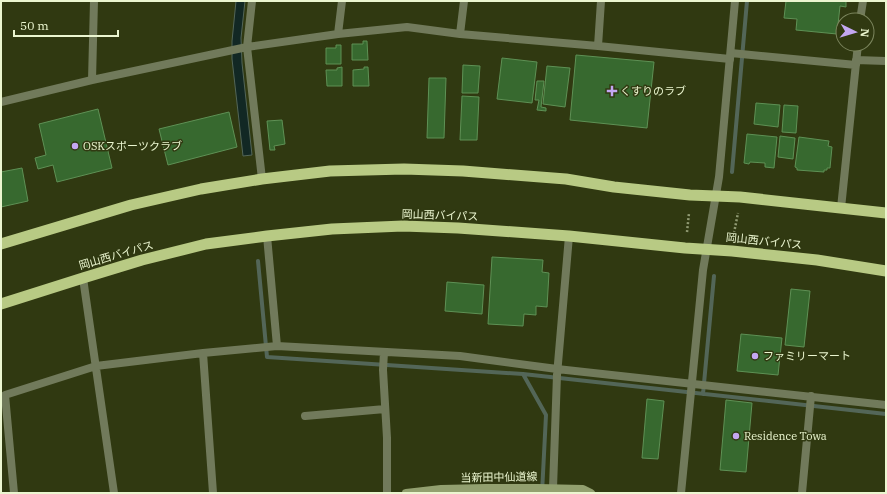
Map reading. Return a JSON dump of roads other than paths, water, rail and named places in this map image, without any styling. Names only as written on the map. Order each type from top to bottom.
[{"type":"highway","points":[[1,244],[131,205],[201,189],[262,179],[330,171],[404,169],[463,171],[566,179],[614,187],[690,195],[740,197],[886,213]]},
{"type":"highway","name":"岡山西バイパス","points":[[1,304],[142,260],[206,244],[332,229],[403,226],[458,228],[569,236],[685,248],[732,251],[817,260],[886,271]]},
{"type":"main road","name":"当新田中仙道線","points":[[406,493],[441,490],[538,488],[585,492]]},
{"type":"street","points":[[92,80],[94,1]]},
{"type":"street","points":[[252,1],[241,48],[262,179]]},
{"type":"street","points":[[338,34],[342,1]]},
{"type":"street","points":[[460,34],[464,1]]},
{"type":"street","points":[[598,46],[601,1]]},
{"type":"street","points":[[681,493],[703,270],[719,177],[735,1]]},
{"type":"street","points":[[861,12],[863,1]]},
{"type":"street","points":[[1,102],[92,80],[241,48],[338,34],[407,27],[460,34],[730,56],[743,54],[856,63],[886,62]]},
{"type":"street","points":[[841,208],[857,52]]},
{"type":"street","points":[[267,236],[275,347]]},
{"type":"street","points":[[551,488],[557,375],[569,236]]},
{"type":"street","points":[[83,278],[114,493]]},
{"type":"street","points":[[14,493],[5,395],[96,366],[203,353],[275,347],[383,355],[460,356],[557,375],[691,390],[704,385],[810,402],[886,405]]},
{"type":"street","points":[[203,353],[213,493]]},
{"type":"street","points":[[383,355],[382,370],[387,438],[388,493]]},
{"type":"street","points":[[802,493],[810,402]]},
{"type":"street","points":[[305,416],[385,409]]},
{"type":"water","points":[[236,1],[245,1],[241,38],[242,63],[252,155],[243,156],[232,59],[232,41]]},
{"type":"waterway","points":[[732,172],[747,1]]},
{"type":"waterway","points":[[258,261],[267,357],[523,374],[886,414]]},
{"type":"waterway","points":[[703,394],[714,276]]},
{"type":"waterway","points":[[523,374],[546,415],[542,493]]},
{"type":"place","name":"くすりのラブ","points":[[612,91]]},
{"type":"place","name":"OSKスポーツクラブ","points":[[75,146]]},
{"type":"place","name":"ファミリーマート","points":[[755,356]]},
{"type":"place","name":"Residence Towa","points":[[736,436]]}]
